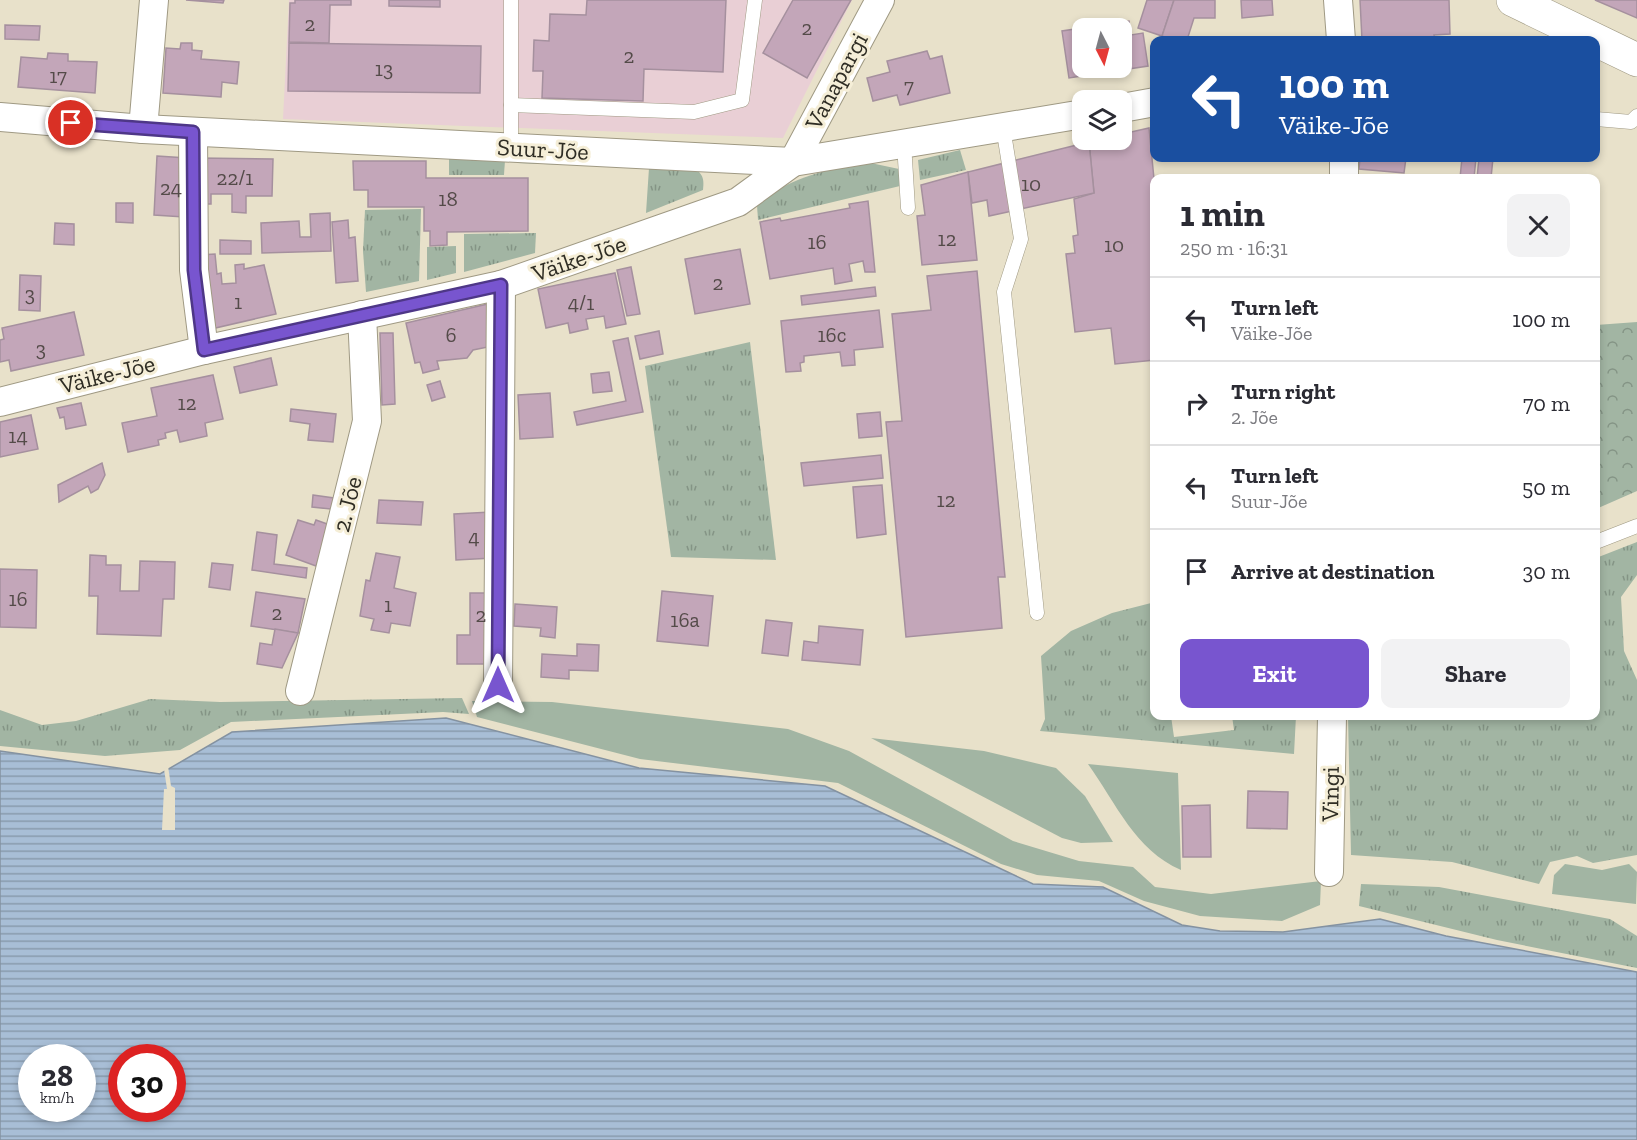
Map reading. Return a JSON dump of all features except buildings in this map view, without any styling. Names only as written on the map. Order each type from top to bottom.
[{"type":"street","points":[[143,129],[153,0]]},
{"type":"street","name":"Vanapargi","points":[[793,162],[879,0]]},
{"type":"street","points":[[1338,0],[1341,36]]},
{"type":"street","points":[[1513,0],[1587,36]]},
{"type":"street","points":[[1600,42],[1637,60]]},
{"type":"street","points":[[1132,106],[1150,103]]},
{"type":"street","name":"Suur-Jõe","points":[[0,117],[193,132],[793,162],[1072,116]]},
{"type":"street","points":[[193,132],[194,270],[204,350]]},
{"type":"street","name":"Väike-Jõe","points":[[0,402],[204,350],[501,285],[738,202],[793,162]]},
{"type":"street","points":[[498,685],[501,285]]},
{"type":"street","name":"2. Jõe","points":[[300,691],[368,421],[362,315]]},
{"type":"street","name":"Vingi","points":[[1329,872],[1332,720]]},
{"type":"lane","points":[[510,148],[511,0]]},
{"type":"lane","points":[[511,105],[694,112],[742,100],[755,0]]},
{"type":"lane","points":[[1600,119],[1631,122],[1637,116]]},
{"type":"lane","points":[[1003,127],[1021,239],[1004,292],[1037,613]]},
{"type":"lane","points":[[904,143],[908,208]]},
{"type":"lane","points":[[1600,540],[1637,526]]},
{"type":"shaded area","points":[[289,0],[852,0],[783,138],[283,119]]},
{"type":"green space","points":[[960,150],[966,170],[920,180],[918,160]]},
{"type":"green space","points":[[449,158],[505,160],[504,175],[449,175]]},
{"type":"green space","points":[[519,159],[691,165],[702,175],[703,190],[646,213],[649,168],[517,163]]},
{"type":"green space","points":[[866,162],[899,169],[900,186],[758,220],[757,205],[781,188],[808,176]]},
{"type":"green space","points":[[421,209],[419,281],[366,292],[363,251],[365,210]]},
{"type":"green space","points":[[536,233],[535,253],[464,272],[464,234]]},
{"type":"green space","points":[[456,246],[456,273],[427,280],[427,247]]},
{"type":"green space","points":[[1637,322],[1637,491],[1600,507],[1600,325]]},
{"type":"green space","points":[[750,342],[776,560],[671,557],[645,366]]},
{"type":"green space","points":[[1637,542],[1637,575],[1621,597],[1624,651],[1637,680],[1637,855],[1593,863],[1577,856],[1550,862],[1539,884],[1452,862],[1351,855],[1348,720],[1600,720],[1600,556]]},
{"type":"green space","points":[[1150,603],[1150,720],[1172,720],[1174,737],[1234,730],[1233,720],[1296,720],[1294,754],[1040,731],[1045,719],[1041,656],[1071,631],[1112,613]]},
{"type":"green space","points":[[462,698],[469,714],[443,712],[231,722],[180,750],[105,756],[0,746],[0,710],[42,725],[76,721],[150,699],[220,702]]},
{"type":"green space","points":[[472,701],[552,702],[788,729],[849,751],[1013,841],[1079,861],[1133,867],[1155,887],[1211,894],[1321,881],[1320,905],[1282,921],[1200,916],[1144,901],[1099,881],[1037,875],[1001,864],[838,783],[640,759],[477,717]]},
{"type":"green space","points":[[871,738],[984,751],[1056,768],[1085,796],[1113,842],[1081,843],[1062,838]]},
{"type":"green space","points":[[1088,764],[1178,773],[1181,870],[1165,861],[1139,838]]},
{"type":"green space","points":[[1565,864],[1602,870],[1629,864],[1637,872],[1636,904],[1552,894],[1554,875]]},
{"type":"green space","points":[[1361,884],[1439,887],[1610,919],[1637,936],[1637,968],[1497,940],[1359,906]]},
{"type":"water","points":[[446,718],[639,768],[825,786],[1033,884],[1103,887],[1182,925],[1220,931],[1283,932],[1380,919],[1446,936],[1637,972],[1637,1140],[0,1140],[0,751],[160,774],[232,732]]},
{"type":"pier","points":[[168,766],[171,786],[175,788],[175,830],[162,830],[164,789],[167,789],[164,769]]},
{"type":"route","points":[[71,123],[193,132],[194,270],[204,350],[501,285],[498,685]]}]
